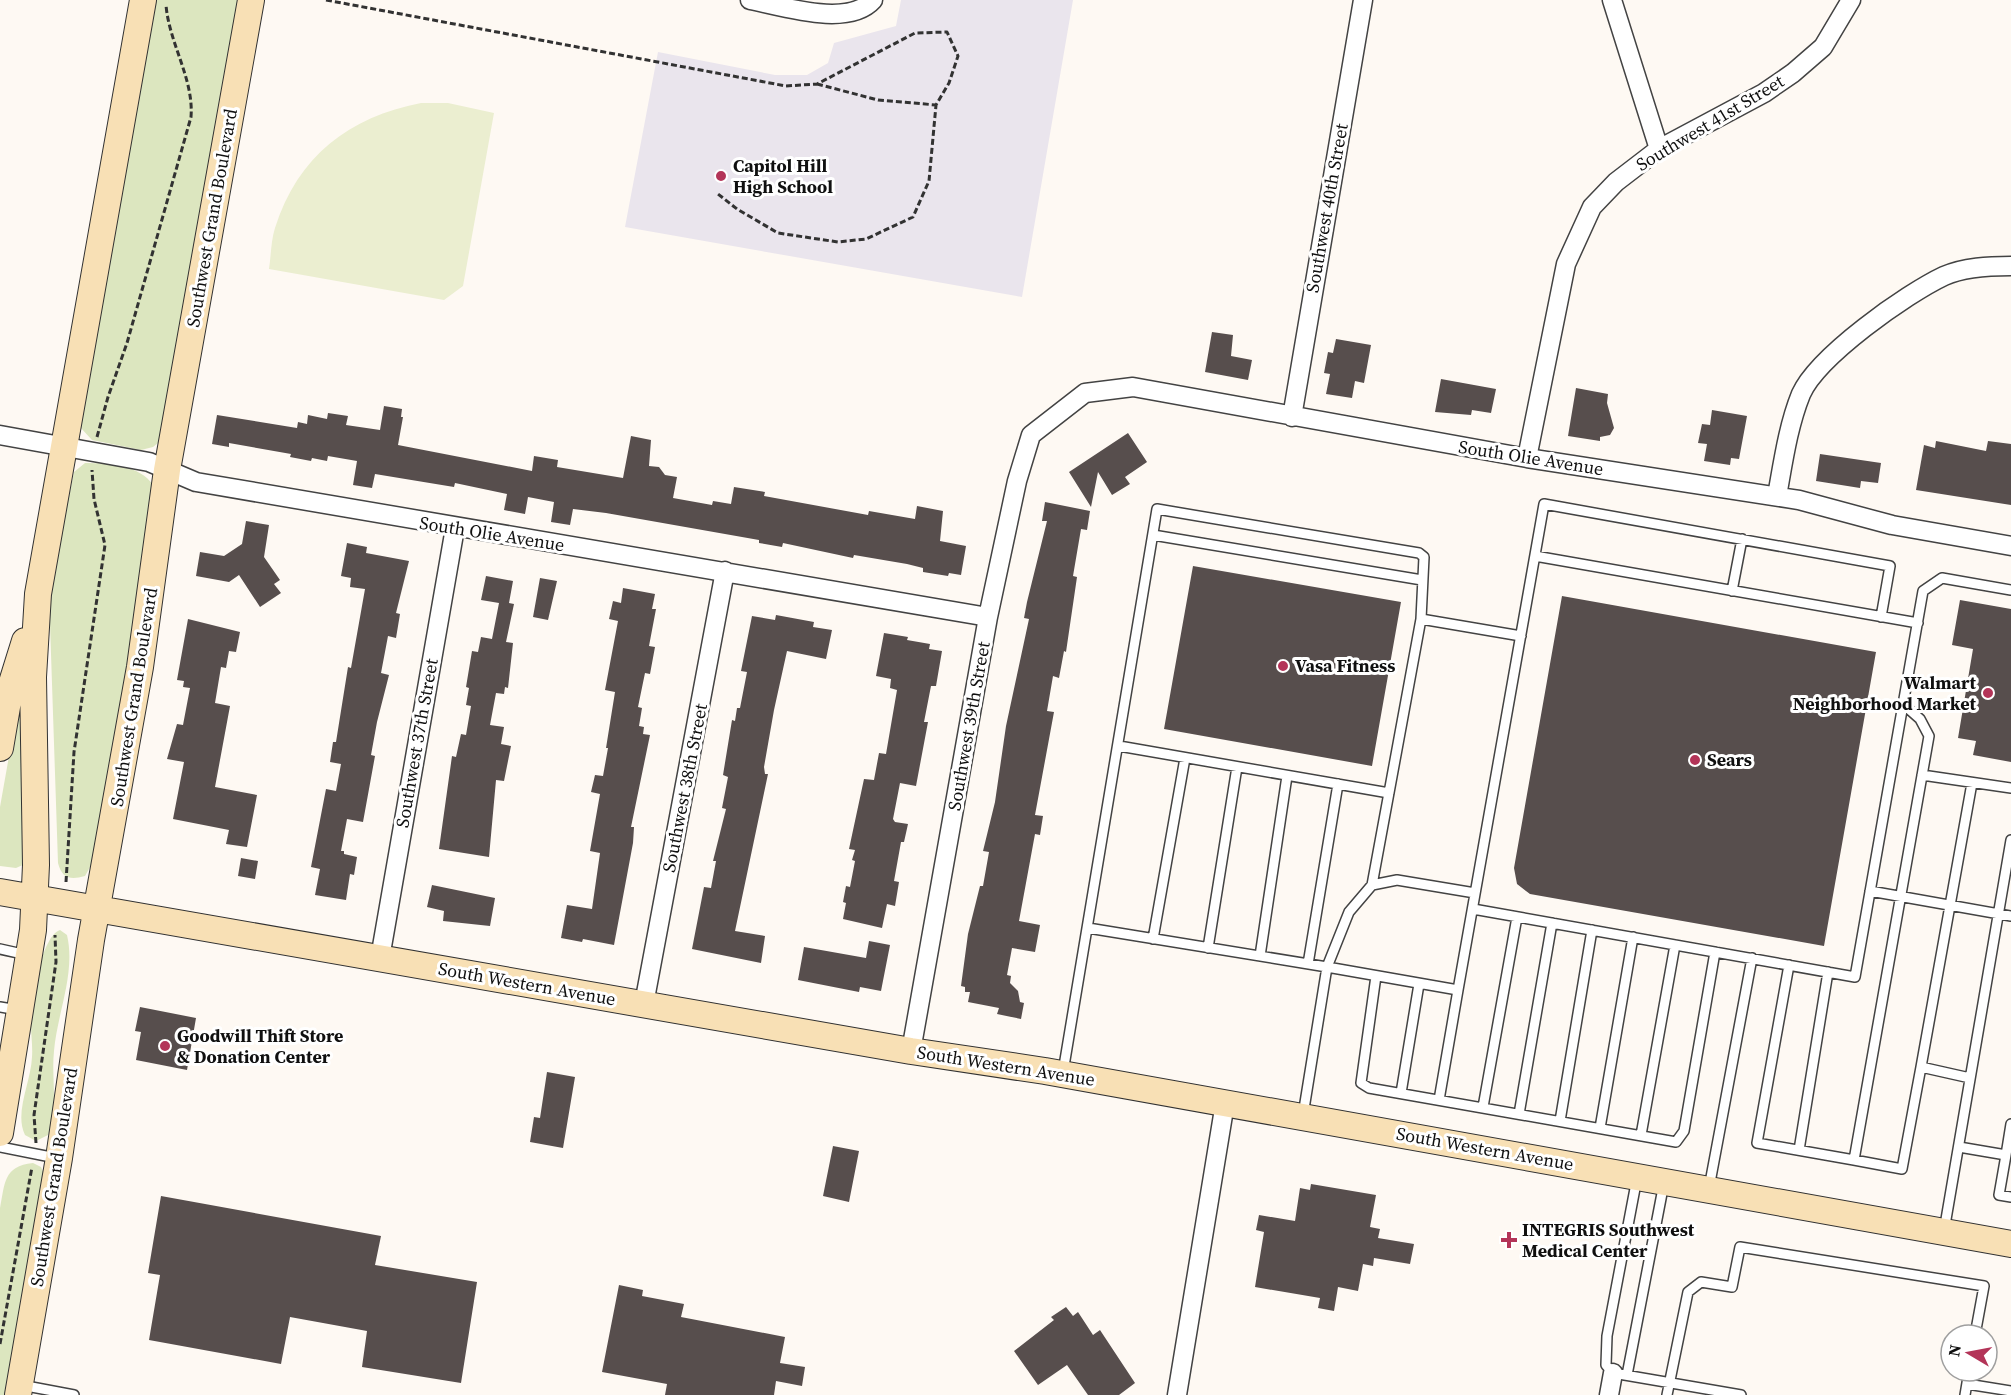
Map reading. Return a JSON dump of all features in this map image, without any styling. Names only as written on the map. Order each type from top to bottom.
[{"type":"street","points":[[0,748],[10,689],[38,594],[143,0]]},
{"type":"street","name":"Southwest Grand Boulevard","points":[[19,1390],[58,1158],[73,1050],[142,657],[167,470],[251,0]]},
{"type":"street","points":[[750,0],[834,15],[862,10],[873,0]]},
{"type":"street","name":"Southwest 40th Street","points":[[1292,417],[1363,0]]},
{"type":"street","points":[[1612,0],[1659,149]]},
{"type":"street","name":"Southwest 41st Street","points":[[1527,458],[1566,264],[1592,207],[1616,182],[1659,149],[1764,93],[1793,73],[1823,47],[1851,0]]},
{"type":"street","points":[[1777,496],[1786,445],[1802,393],[1834,354],[1866,326],[1945,276],[1978,267],[2011,266]]},
{"type":"street","name":"South Olie Avenue","points":[[1056,414],[1085,393],[1133,387],[1527,458],[1777,496],[1892,525],[2011,546]]},
{"type":"street","name":"Southwest 39th Street","points":[[911,1051],[988,617],[1017,481],[1031,435],[1056,414]]},
{"type":"street","name":"South Olie Avenue","points":[[0,435],[149,462],[196,482],[455,528],[988,617]]},
{"type":"street","name":"Southwest 37th Street","points":[[380,958],[455,528]]},
{"type":"street","name":"Southwest 38th Street","points":[[644,1004],[725,572]]},
{"type":"street","points":[[0,1133],[10,1009],[30,955],[35,897],[33,687],[38,594]]},
{"type":"street","name":"South Western Avenue","points":[[0,892],[911,1051],[1062,1074],[1709,1188],[2011,1244]]},
{"type":"street","points":[[1177,1395],[1225,1103]]},
{"type":"street","points":[[1609,1395],[1620,1374]]},
{"type":"lane","points":[[1439,1100],[1544,504],[1890,566],[1881,617]]},
{"type":"lane","points":[[1062,1074],[1119,746],[1157,509],[1419,554],[1424,557],[1421,618],[1372,885],[1349,912],[1326,967],[1302,1118]]},
{"type":"lane","points":[[1153,535],[1422,580]]},
{"type":"lane","points":[[1732,591],[1742,539]]},
{"type":"lane","points":[[1535,556],[1918,623]]},
{"type":"lane","points":[[1473,909],[1855,977],[1923,591],[1942,578],[2011,590]]},
{"type":"lane","points":[[1421,618],[1521,636]]},
{"type":"lane","points":[[1854,1160],[1902,897],[1928,730],[1904,704]]},
{"type":"lane","points":[[1119,746],[1389,793]]},
{"type":"lane","points":[[1153,939],[1185,758]]},
{"type":"lane","points":[[1208,948],[1237,767]]},
{"type":"lane","points":[[1922,775],[2011,788]]},
{"type":"lane","points":[[1260,956],[1287,776]]},
{"type":"lane","points":[[1789,965],[1757,1143],[1902,1169],[1972,783]]},
{"type":"lane","points":[[1308,964],[1338,784]]},
{"type":"lane","points":[[1944,1231],[1999,914],[2007,890],[2011,840]]},
{"type":"lane","points":[[1372,885],[1397,880],[1475,894]]},
{"type":"lane","points":[[1870,891],[2011,916]]},
{"type":"lane","points":[[1483,1107],[1517,917]]},
{"type":"lane","points":[[1520,1114],[1552,923]]},
{"type":"lane","points":[[1088,928],[1458,990]]},
{"type":"lane","points":[[1560,1121],[1592,930]]},
{"type":"lane","points":[[1600,1128],[1634,938]]},
{"type":"lane","points":[[1641,1135],[1675,945]]},
{"type":"lane","points":[[0,949],[30,955]]},
{"type":"lane","points":[[1376,976],[1361,1083],[1369,1088],[1676,1142],[1684,1131],[1715,952]]},
{"type":"lane","points":[[1709,1188],[1752,958]]},
{"type":"lane","points":[[1800,1150],[1828,972]]},
{"type":"lane","points":[[1401,1093],[1419,984]]},
{"type":"lane","points":[[1921,1067],[1970,1078]]},
{"type":"lane","points":[[2011,1124],[1999,1195],[2011,1197]]},
{"type":"lane","points":[[0,1147],[58,1158]]},
{"type":"lane","points":[[1959,1147],[2006,1155]]},
{"type":"lane","points":[[1638,1176],[1607,1336],[1606,1365],[1620,1374],[1741,1395]]},
{"type":"lane","points":[[1620,1374],[1664,1181]]},
{"type":"lane","points":[[1667,1395],[1688,1292],[1701,1282],[1732,1287],[1740,1247],[1984,1287],[1978,1323]]},
{"type":"lane","points":[[1965,1395],[1967,1383],[2011,1391]]},
{"type":"lane","points":[[19,1390],[74,1395]]},
{"type":"path","points":[[326,0],[786,86],[817,84],[878,100],[936,105]]},
{"type":"path","points":[[718,194],[737,209],[778,233],[838,242],[866,238],[913,217],[929,181],[936,105],[949,83],[958,56],[947,32],[915,33],[817,84]]},
{"type":"shaded area","points":[[901,0],[1073,0],[1022,297],[625,227],[658,52],[775,75],[807,75],[828,63],[834,43],[896,26]]},
{"type":"green space","points":[[152,0],[242,0],[163,439],[153,447],[141,450],[92,440],[80,427]]},
{"type":"green space","points":[[421,103],[448,103],[494,113],[463,286],[444,300],[269,269],[274,233],[285,203],[297,180],[312,160],[349,130],[371,118]]},
{"type":"green space","points":[[85,463],[132,469],[147,478],[153,485],[133,659],[94,860],[85,876],[71,878],[62,872],[58,863],[49,594],[74,472]]},
{"type":"green space","points":[[20,694],[23,694],[25,864],[16,868],[0,866],[0,807]]},
{"type":"green space","points":[[60,930],[67,935],[69,964],[54,1051],[53,1115],[48,1135],[36,1141],[25,1135],[21,1117],[32,1057],[32,1007],[35,982],[43,955],[48,943]]},
{"type":"green space","points":[[33,1163],[41,1167],[45,1176],[8,1395],[0,1395],[0,1208],[5,1184],[11,1172],[23,1165]]},
{"type":"building","points":[[1212,332],[1233,335],[1231,356],[1252,360],[1248,380],[1205,372]]},
{"type":"building","points":[[1336,339],[1371,345],[1364,383],[1355,381],[1352,398],[1326,394],[1330,374],[1324,373],[1328,352],[1333,353]]},
{"type":"building","points":[[1441,379],[1496,389],[1491,413],[1472,410],[1471,415],[1435,412]]},
{"type":"building","points":[[1576,388],[1608,394],[1607,403],[1614,428],[1610,435],[1600,437],[1600,441],[1568,436]]},
{"type":"building","points":[[384,406],[402,409],[401,417],[403,417],[398,445],[532,471],[534,456],[558,460],[557,467],[623,478],[631,436],[651,440],[649,466],[659,467],[665,475],[677,477],[673,498],[712,505],[713,501],[731,504],[734,487],[765,492],[764,496],[868,515],[869,511],[915,519],[917,506],[943,511],[940,541],[966,546],[961,575],[949,573],[948,576],[923,572],[923,568],[907,564],[854,555],[853,558],[783,543],[782,547],[759,543],[759,540],[606,513],[573,509],[570,525],[551,522],[554,502],[528,497],[525,514],[504,510],[507,494],[455,483],[454,487],[375,474],[372,488],[353,485],[357,461],[328,456],[327,461],[312,458],[311,461],[290,457],[291,454],[229,443],[229,447],[212,444],[217,415],[297,428],[298,422],[307,424],[308,415],[327,419],[328,413],[348,416],[346,425],[380,430]]},
{"type":"building","points":[[1712,410],[1747,416],[1739,459],[1731,458],[1730,465],[1704,461],[1707,444],[1698,443],[1702,424],[1710,425]]},
{"type":"building","points":[[1128,433],[1147,462],[1125,477],[1130,484],[1112,495],[1098,472],[1091,507],[1069,472]]},
{"type":"building","points":[[1936,441],[1986,451],[1988,441],[2011,444],[2011,505],[1916,490],[1924,445],[1935,448]]},
{"type":"building","points":[[1820,454],[1881,463],[1878,483],[1861,481],[1860,488],[1816,481]]},
{"type":"building","points":[[1045,502],[1090,511],[1087,530],[1081,529],[1073,576],[1077,577],[1066,652],[1064,651],[1059,678],[1053,676],[1047,711],[1054,712],[1035,815],[1043,816],[1040,835],[1035,834],[1019,921],[1040,925],[1035,952],[1012,948],[1007,975],[1011,976],[1010,983],[1018,991],[1020,1002],[1024,1003],[1021,1019],[997,1014],[999,1008],[968,1002],[970,992],[965,992],[965,987],[961,986],[968,934],[980,886],[983,886],[989,852],[983,851],[995,802],[1006,726],[1029,619],[1024,618],[1047,521],[1042,521]]},
{"type":"building","points":[[246,521],[269,525],[264,557],[280,580],[274,584],[281,593],[260,607],[239,575],[229,582],[196,576],[200,552],[224,556],[242,544]]},
{"type":"building","points":[[347,543],[367,547],[366,553],[409,561],[396,613],[400,614],[396,638],[388,636],[381,673],[389,675],[371,755],[375,756],[363,822],[347,819],[341,851],[357,857],[354,875],[350,874],[346,900],[315,895],[320,869],[311,867],[326,789],[336,791],[341,764],[330,762],[333,742],[336,742],[348,667],[351,668],[365,589],[350,587],[351,578],[341,576]]},
{"type":"building","name":"Vasa Fitness","points":[[1193,566],[1401,602],[1372,766],[1164,729]]},
{"type":"building","points":[[486,576],[513,581],[509,603],[514,604],[506,642],[513,643],[508,688],[505,687],[504,694],[496,693],[490,725],[504,727],[501,744],[511,746],[504,781],[496,780],[489,857],[439,849],[452,756],[456,757],[461,734],[466,735],[471,706],[466,705],[469,688],[466,687],[472,651],[478,652],[481,637],[492,639],[499,603],[481,600]]},
{"type":"building","points":[[540,578],[557,581],[548,620],[533,617]]},
{"type":"building","points":[[623,588],[655,594],[652,609],[656,609],[649,646],[655,647],[650,674],[645,673],[638,707],[642,708],[639,726],[644,727],[643,734],[650,735],[631,827],[634,827],[633,843],[614,945],[583,939],[582,942],[561,938],[567,905],[592,909],[600,853],[590,851],[600,794],[591,792],[595,775],[603,776],[608,748],[606,748],[615,692],[605,690],[618,621],[609,619],[613,601],[621,603]]},
{"type":"building","name":"Sears","points":[[1562,596],[1876,652],[1824,946],[1530,894],[1517,884],[1514,868]]},
{"type":"building","name":"Walmart Neighborhood Market","points":[[1960,600],[2011,609],[2011,762],[1973,755],[1976,741],[1958,738],[1973,649],[1952,645]]},
{"type":"building","points":[[776,615],[814,622],[813,627],[832,630],[826,659],[787,651],[774,710],[764,767],[765,774],[768,774],[735,931],[765,936],[761,963],[692,949],[704,887],[711,888],[716,861],[713,861],[726,809],[722,808],[728,777],[723,775],[732,720],[735,721],[737,708],[740,708],[747,672],[741,671],[752,616],[775,620]]},
{"type":"building","points":[[188,619],[240,632],[236,652],[229,651],[226,668],[221,667],[215,703],[230,706],[215,787],[257,795],[247,847],[226,844],[229,830],[173,819],[184,762],[167,759],[177,724],[183,725],[190,688],[183,687],[184,681],[177,680]]},
{"type":"building","points":[[884,633],[908,637],[907,640],[930,644],[929,649],[942,651],[936,686],[931,686],[924,722],[928,722],[916,786],[900,783],[893,819],[895,822],[908,824],[904,842],[901,842],[894,881],[899,882],[895,906],[887,904],[882,928],[843,919],[846,903],[843,902],[846,886],[850,887],[855,861],[852,860],[855,850],[849,849],[864,779],[874,780],[879,753],[886,754],[897,690],[890,688],[891,679],[876,676]]},
{"type":"building","points":[[241,858],[258,861],[255,879],[238,876]]},
{"type":"building","points":[[432,885],[495,898],[490,926],[443,921],[444,911],[427,907]]},
{"type":"building","points":[[869,941],[890,945],[881,991],[860,987],[859,992],[798,980],[804,947],[866,958]]},
{"type":"building","name":"Goodwill Thift Store & Donation Center","points":[[140,1007],[196,1018],[187,1070],[136,1060],[141,1032],[135,1031]]},
{"type":"building","points":[[547,1072],[575,1077],[563,1148],[530,1142],[534,1117],[540,1118]]},
{"type":"building","points":[[833,1146],[859,1151],[849,1202],[823,1196]]},
{"type":"building","points":[[1311,1184],[1376,1195],[1370,1227],[1380,1229],[1378,1238],[1414,1244],[1410,1264],[1374,1258],[1373,1266],[1363,1264],[1358,1291],[1338,1287],[1334,1311],[1318,1308],[1320,1298],[1255,1287],[1264,1232],[1256,1230],[1259,1215],[1295,1221],[1300,1188],[1310,1190]]},
{"type":"building","points":[[161,1196],[381,1236],[375,1265],[477,1282],[461,1383],[362,1367],[367,1331],[290,1317],[281,1364],[149,1340],[160,1275],[148,1273]]},
{"type":"building","points":[[619,1285],[643,1290],[642,1296],[684,1304],[681,1317],[785,1337],[780,1363],[805,1367],[802,1386],[776,1381],[774,1395],[665,1395],[667,1384],[602,1372]]},
{"type":"building","points":[[1066,1307],[1073,1316],[1078,1312],[1093,1335],[1100,1330],[1135,1383],[1119,1395],[1088,1395],[1067,1365],[1038,1385],[1014,1351],[1054,1320],[1051,1317]]},
{"type":"place","name":"Capitol Hill High School","points":[[721,176]]},
{"type":"place","name":"Vasa Fitness","points":[[1283,666]]},
{"type":"place","name":"Walmart Neighborhood Market","points":[[1988,693]]},
{"type":"place","name":"Sears","points":[[1695,760]]},
{"type":"place","name":"Goodwill Thift Store & Donation Center","points":[[165,1046]]},
{"type":"place","name":"INTEGRIS Southwest Medical Center","points":[[1509,1240]]}]
